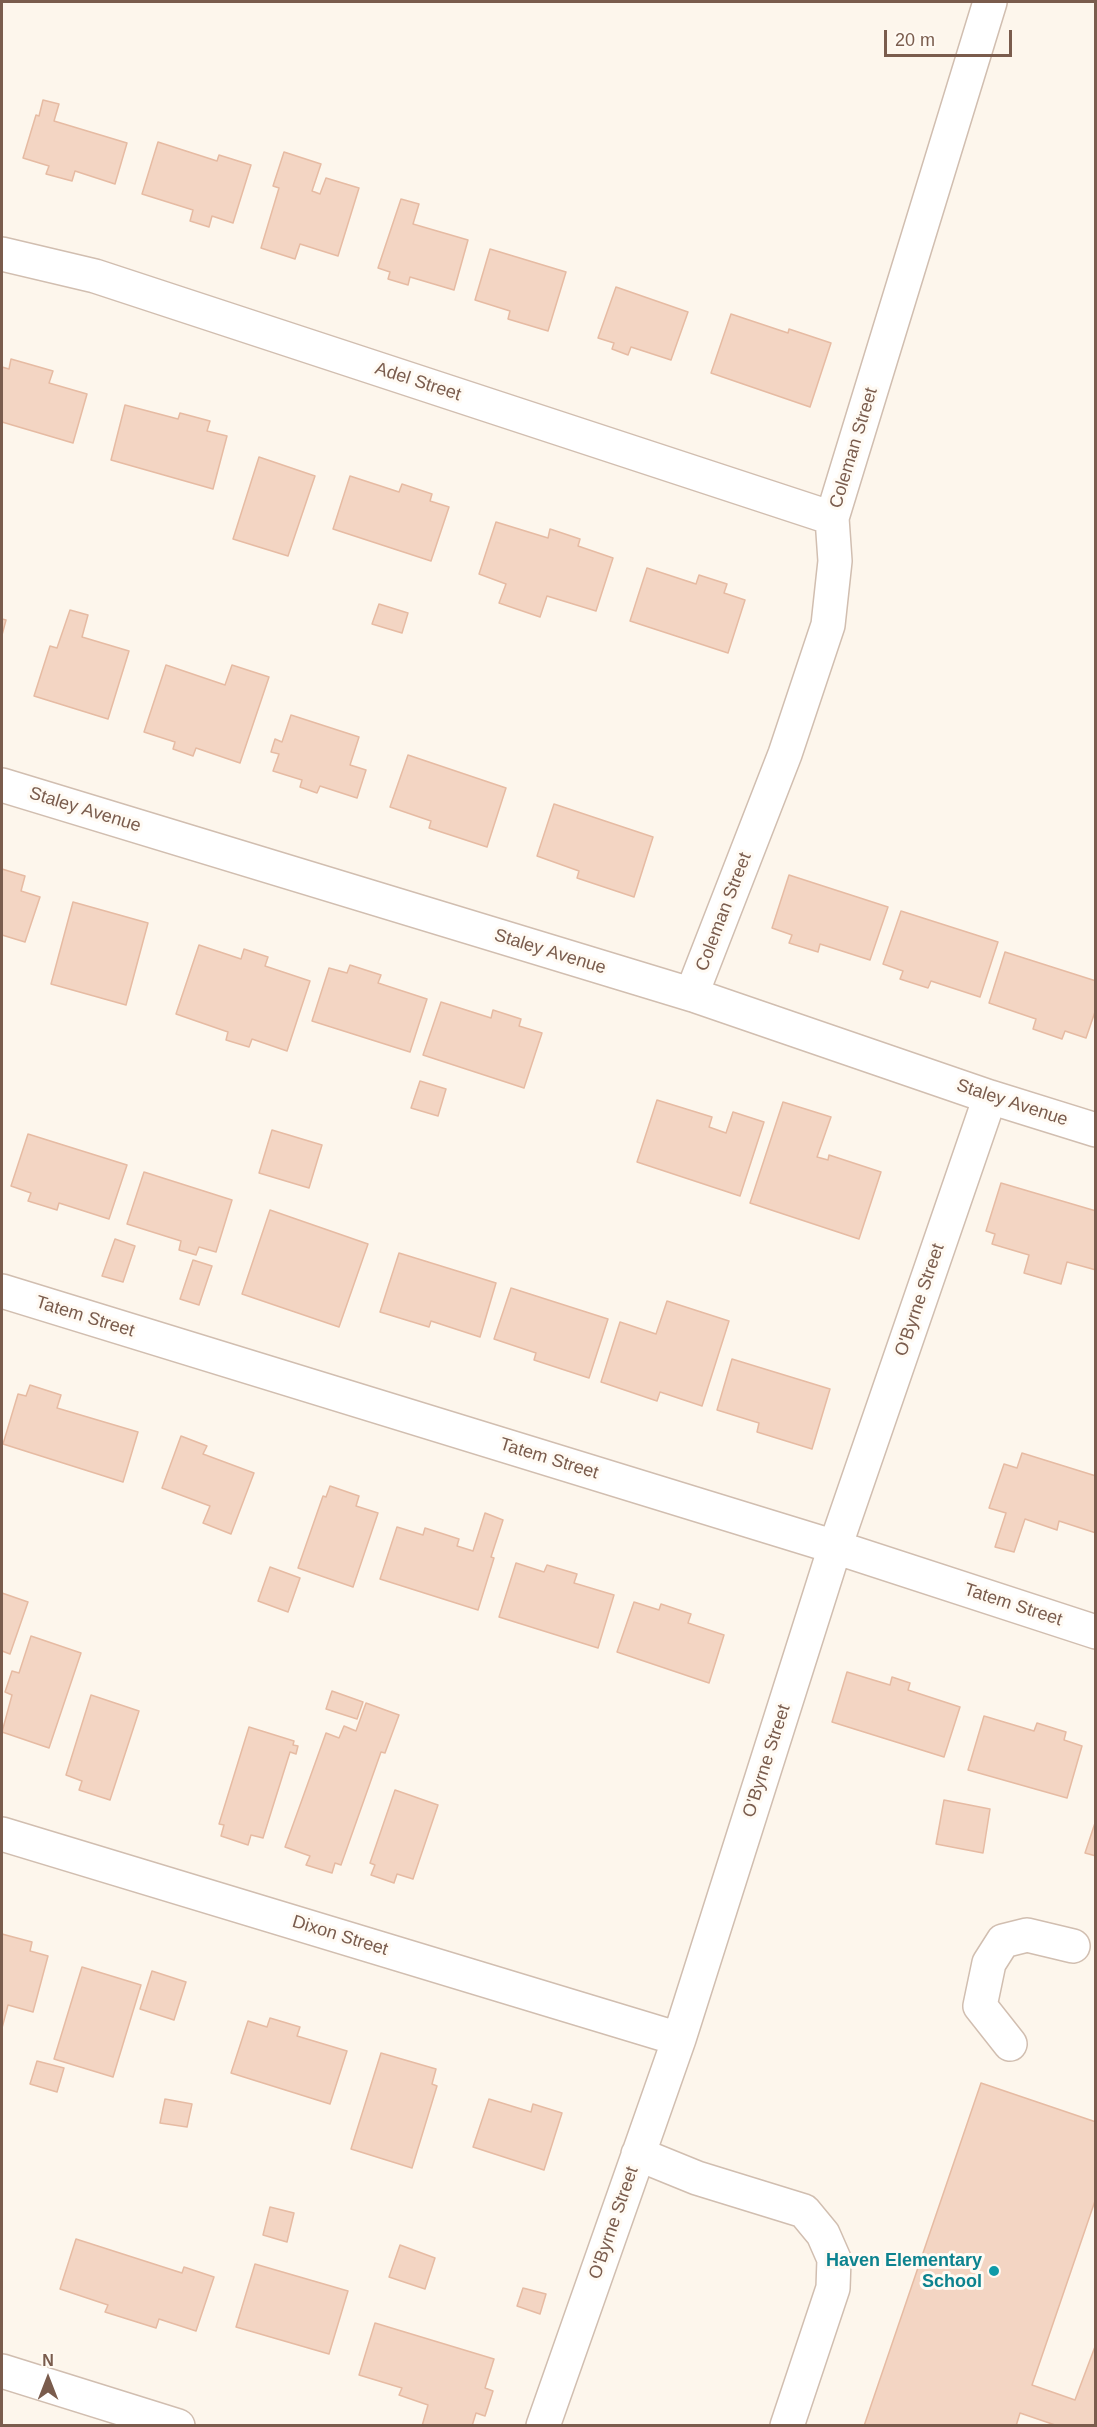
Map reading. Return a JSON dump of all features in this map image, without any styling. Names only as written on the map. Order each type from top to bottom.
[{"type":"street","name":"Coleman Street","points":[[693,995],[785,754],[828,625],[835,561],[832,518],[990,2]]},
{"type":"street","name":"Adel Street","points":[[2,254],[95,276],[832,518]]},
{"type":"street","name":"Staley Avenue","points":[[2,785],[693,995],[990,1097],[1095,1130]]},
{"type":"street","name":"O'Byrne Street","points":[[543,2426],[679,2039],[835,1547],[990,1097]]},
{"type":"street","name":"Tatem Street","points":[[2,1291],[835,1547],[1095,1632]]},
{"type":"street","name":"Dixon Street","points":[[2,1834],[679,2039]]},
{"type":"street","points":[[1010,2044],[980,2006],[988,1963],[1003,1941],[1027,1935],[1073,1946]]},
{"type":"street","points":[[638,2154],[697,2178],[804,2211],[823,2234],[834,2259],[833,2288],[786,2426]]},
{"type":"street","points":[[2,2371],[178,2426]]},
{"type":"building","points":[[43,100],[59,104],[54,121],[127,143],[115,184],[75,171],[72,181],[46,174],[49,166],[23,158]]},
{"type":"building","points":[[158,142],[217,161],[219,155],[251,165],[233,223],[212,216],[209,227],[190,221],[193,210],[142,194]]},
{"type":"building","points":[[284,152],[321,164],[312,191],[320,194],[326,178],[359,188],[338,256],[300,244],[295,259],[261,248],[279,188],[273,186]]},
{"type":"building","points":[[401,199],[419,204],[413,224],[468,240],[454,290],[410,277],[408,285],[388,279],[390,272],[378,268]]},
{"type":"building","points":[[490,249],[566,272],[548,331],[508,319],[510,311],[475,300]]},
{"type":"building","points":[[616,287],[688,312],[671,360],[631,347],[628,355],[612,349],[614,343],[598,338]]},
{"type":"building","points":[[731,314],[788,333],[789,329],[831,343],[810,407],[711,373]]},
{"type":"building","points":[[11,359],[53,371],[49,383],[87,394],[73,443],[2,422],[2,367],[9,369]]},
{"type":"building","points":[[125,405],[178,419],[180,413],[210,421],[207,431],[227,436],[213,489],[111,460]]},
{"type":"building","points":[[259,457],[315,476],[288,556],[233,539]]},
{"type":"building","points":[[350,476],[399,492],[402,484],[432,494],[430,501],[449,507],[431,561],[333,529]]},
{"type":"building","points":[[496,522],[548,538],[550,529],[580,539],[578,546],[613,558],[596,611],[547,596],[540,617],[499,603],[506,584],[479,574]]},
{"type":"building","points":[[647,568],[696,584],[699,575],[727,584],[724,593],[745,600],[728,653],[630,621]]},
{"type":"building","points":[[379,604],[408,613],[402,633],[372,624]]},
{"type":"building","points":[[70,610],[88,615],[82,637],[129,651],[108,719],[34,696],[50,646],[57,648]]},
{"type":"building","points":[[2,619],[6,620],[2,635]]},
{"type":"building","points":[[166,665],[225,685],[232,665],[269,677],[240,763],[196,748],[193,756],[173,749],[175,742],[144,732]]},
{"type":"building","points":[[291,715],[359,737],[350,765],[366,770],[357,798],[320,786],[317,793],[300,787],[302,780],[273,771],[279,754],[271,752],[275,739],[282,742]]},
{"type":"building","points":[[408,755],[506,788],[487,847],[429,828],[431,821],[390,807]]},
{"type":"building","points":[[554,804],[653,837],[634,897],[577,878],[579,871],[537,856]]},
{"type":"building","points":[[2,869],[25,876],[21,891],[40,897],[25,942],[2,935]]},
{"type":"building","points":[[789,875],[888,907],[870,960],[820,944],[818,952],[789,943],[792,935],[772,928]]},
{"type":"building","points":[[73,902],[148,923],[126,1005],[51,984]]},
{"type":"building","points":[[901,911],[998,942],[980,997],[931,981],[928,988],[900,979],[903,971],[883,964]]},
{"type":"building","points":[[199,945],[241,959],[244,949],[268,957],[265,966],[310,981],[287,1051],[252,1039],[249,1047],[226,1040],[228,1032],[176,1014]]},
{"type":"building","points":[[1005,952],[1096,981],[1096,1009],[1086,1038],[1065,1031],[1062,1039],[1033,1029],[1036,1019],[989,1003]]},
{"type":"building","points":[[350,965],[381,975],[378,983],[427,999],[410,1052],[312,1021],[329,968],[347,973]]},
{"type":"building","points":[[441,1002],[491,1018],[493,1010],[521,1019],[519,1026],[542,1033],[524,1088],[423,1055]]},
{"type":"building","points":[[420,1081],[446,1089],[438,1116],[411,1108]]},
{"type":"building","points":[[657,1100],[712,1117],[709,1127],[726,1133],[733,1112],[764,1122],[740,1196],[637,1162]]},
{"type":"building","points":[[783,1102],[831,1117],[817,1157],[828,1160],[829,1155],[881,1172],[859,1239],[750,1203]]},
{"type":"building","points":[[272,1130],[322,1145],[309,1188],[259,1173]]},
{"type":"building","points":[[28,1134],[127,1165],[109,1219],[59,1203],[57,1210],[28,1201],[31,1193],[11,1186]]},
{"type":"building","points":[[144,1172],[232,1200],[216,1252],[199,1247],[196,1255],[179,1250],[181,1241],[127,1224]]},
{"type":"building","points":[[1001,1183],[1096,1211],[1096,1270],[1067,1262],[1061,1284],[1024,1273],[1029,1255],[992,1244],[995,1234],[986,1231]]},
{"type":"building","points":[[270,1210],[368,1244],[339,1327],[242,1294]]},
{"type":"building","points":[[115,1239],[135,1246],[123,1282],[102,1276]]},
{"type":"building","points":[[399,1253],[496,1283],[480,1337],[431,1321],[429,1327],[380,1312]]},
{"type":"building","points":[[193,1260],[212,1266],[199,1305],[180,1299]]},
{"type":"building","points":[[511,1288],[608,1319],[589,1378],[534,1360],[536,1353],[494,1339]]},
{"type":"building","points":[[667,1301],[729,1321],[702,1406],[660,1392],[657,1401],[601,1382],[620,1322],[656,1334]]},
{"type":"building","points":[[732,1359],[830,1389],[812,1449],[757,1432],[759,1423],[717,1410]]},
{"type":"building","points":[[30,1385],[61,1395],[57,1408],[138,1432],[123,1482],[3,1444],[18,1394],[26,1396]]},
{"type":"building","points":[[181,1436],[207,1446],[203,1454],[254,1473],[231,1534],[203,1523],[210,1506],[162,1488]]},
{"type":"building","points":[[1022,1453],[1096,1476],[1096,1533],[1059,1521],[1057,1530],[1025,1519],[1014,1552],[995,1547],[1006,1513],[989,1508],[1004,1464],[1017,1468]]},
{"type":"building","points":[[330,1486],[359,1496],[356,1506],[378,1513],[353,1587],[298,1568],[323,1496],[326,1497]]},
{"type":"building","points":[[485,1513],[503,1520],[478,1610],[380,1579],[397,1527],[423,1535],[425,1528],[459,1539],[457,1546],[473,1551]]},
{"type":"building","points":[[516,1563],[544,1572],[547,1565],[577,1574],[574,1583],[614,1595],[598,1648],[499,1617]]},
{"type":"building","points":[[270,1567],[300,1578],[288,1612],[258,1601]]},
{"type":"building","points":[[2,1593],[28,1602],[10,1654],[2,1651]]},
{"type":"building","points":[[634,1602],[659,1610],[661,1604],[691,1614],[688,1623],[724,1635],[709,1683],[617,1652]]},
{"type":"building","points":[[31,1636],[81,1653],[49,1748],[2,1732],[12,1695],[5,1692],[12,1671],[19,1673]]},
{"type":"building","points":[[847,1672],[890,1685],[892,1677],[910,1683],[908,1690],[960,1707],[944,1757],[832,1722]]},
{"type":"building","points":[[332,1691],[363,1702],[357,1719],[326,1709]]},
{"type":"building","points":[[91,1695],[139,1711],[110,1800],[79,1790],[82,1781],[66,1775]]},
{"type":"building","points":[[366,1703],[399,1715],[385,1753],[381,1752],[341,1865],[335,1863],[332,1873],[306,1865],[310,1856],[285,1847],[326,1733],[339,1738],[344,1726],[356,1731]]},
{"type":"building","points":[[984,1716],[1034,1731],[1037,1723],[1066,1732],[1064,1740],[1082,1746],[1067,1798],[968,1770]]},
{"type":"building","points":[[249,1727],[294,1741],[293,1745],[298,1746],[296,1754],[290,1752],[263,1838],[251,1835],[248,1845],[221,1836],[224,1825],[219,1824]]},
{"type":"building","points":[[395,1790],[438,1805],[413,1879],[397,1874],[394,1883],[371,1875],[375,1865],[370,1863]]},
{"type":"building","points":[[944,1800],[990,1809],[983,1853],[936,1844]]},
{"type":"building","points":[[1096,1820],[1096,1856],[1085,1853]]},
{"type":"building","points":[[2,1934],[32,1942],[30,1951],[48,1956],[33,2012],[8,2005],[2,2028]]},
{"type":"building","points":[[82,1967],[141,1985],[113,2077],[54,2059]]},
{"type":"building","points":[[152,1971],[186,1982],[174,2020],[140,2009]]},
{"type":"building","points":[[270,2018],[300,2027],[297,2036],[347,2051],[330,2104],[231,2073],[248,2021],[267,2027]]},
{"type":"building","points":[[381,2053],[436,2069],[432,2084],[437,2086],[412,2168],[351,2149]]},
{"type":"building","points":[[37,2061],[64,2068],[57,2092],[30,2084]]},
{"type":"building","name":"Haven Elementary School","points":[[981,2083],[1096,2122],[1096,2198],[1032,2385],[1075,2400],[1096,2344],[1096,2426],[1058,2426],[1020,2413],[1016,2426],[864,2426]]},
{"type":"building","points":[[165,2099],[192,2104],[187,2127],[160,2123]]},
{"type":"building","points":[[489,2099],[531,2112],[533,2104],[562,2113],[544,2170],[473,2147]]},
{"type":"building","points":[[270,2207],[294,2213],[287,2242],[263,2235]]},
{"type":"building","points":[[76,2239],[182,2273],[184,2267],[214,2277],[196,2331],[159,2319],[156,2328],[105,2312],[108,2305],[60,2289]]},
{"type":"building","points":[[400,2245],[435,2258],[425,2289],[389,2277]]},
{"type":"building","points":[[255,2264],[348,2291],[329,2354],[236,2327]]},
{"type":"building","points":[[523,2288],[546,2294],[540,2314],[517,2306]]},
{"type":"building","points":[[375,2323],[494,2359],[485,2388],[493,2391],[485,2416],[476,2413],[472,2426],[422,2426],[428,2405],[399,2395],[402,2388],[359,2375]]},
{"type":"place","name":"Haven Elementary School","points":[[994,2271]]}]
